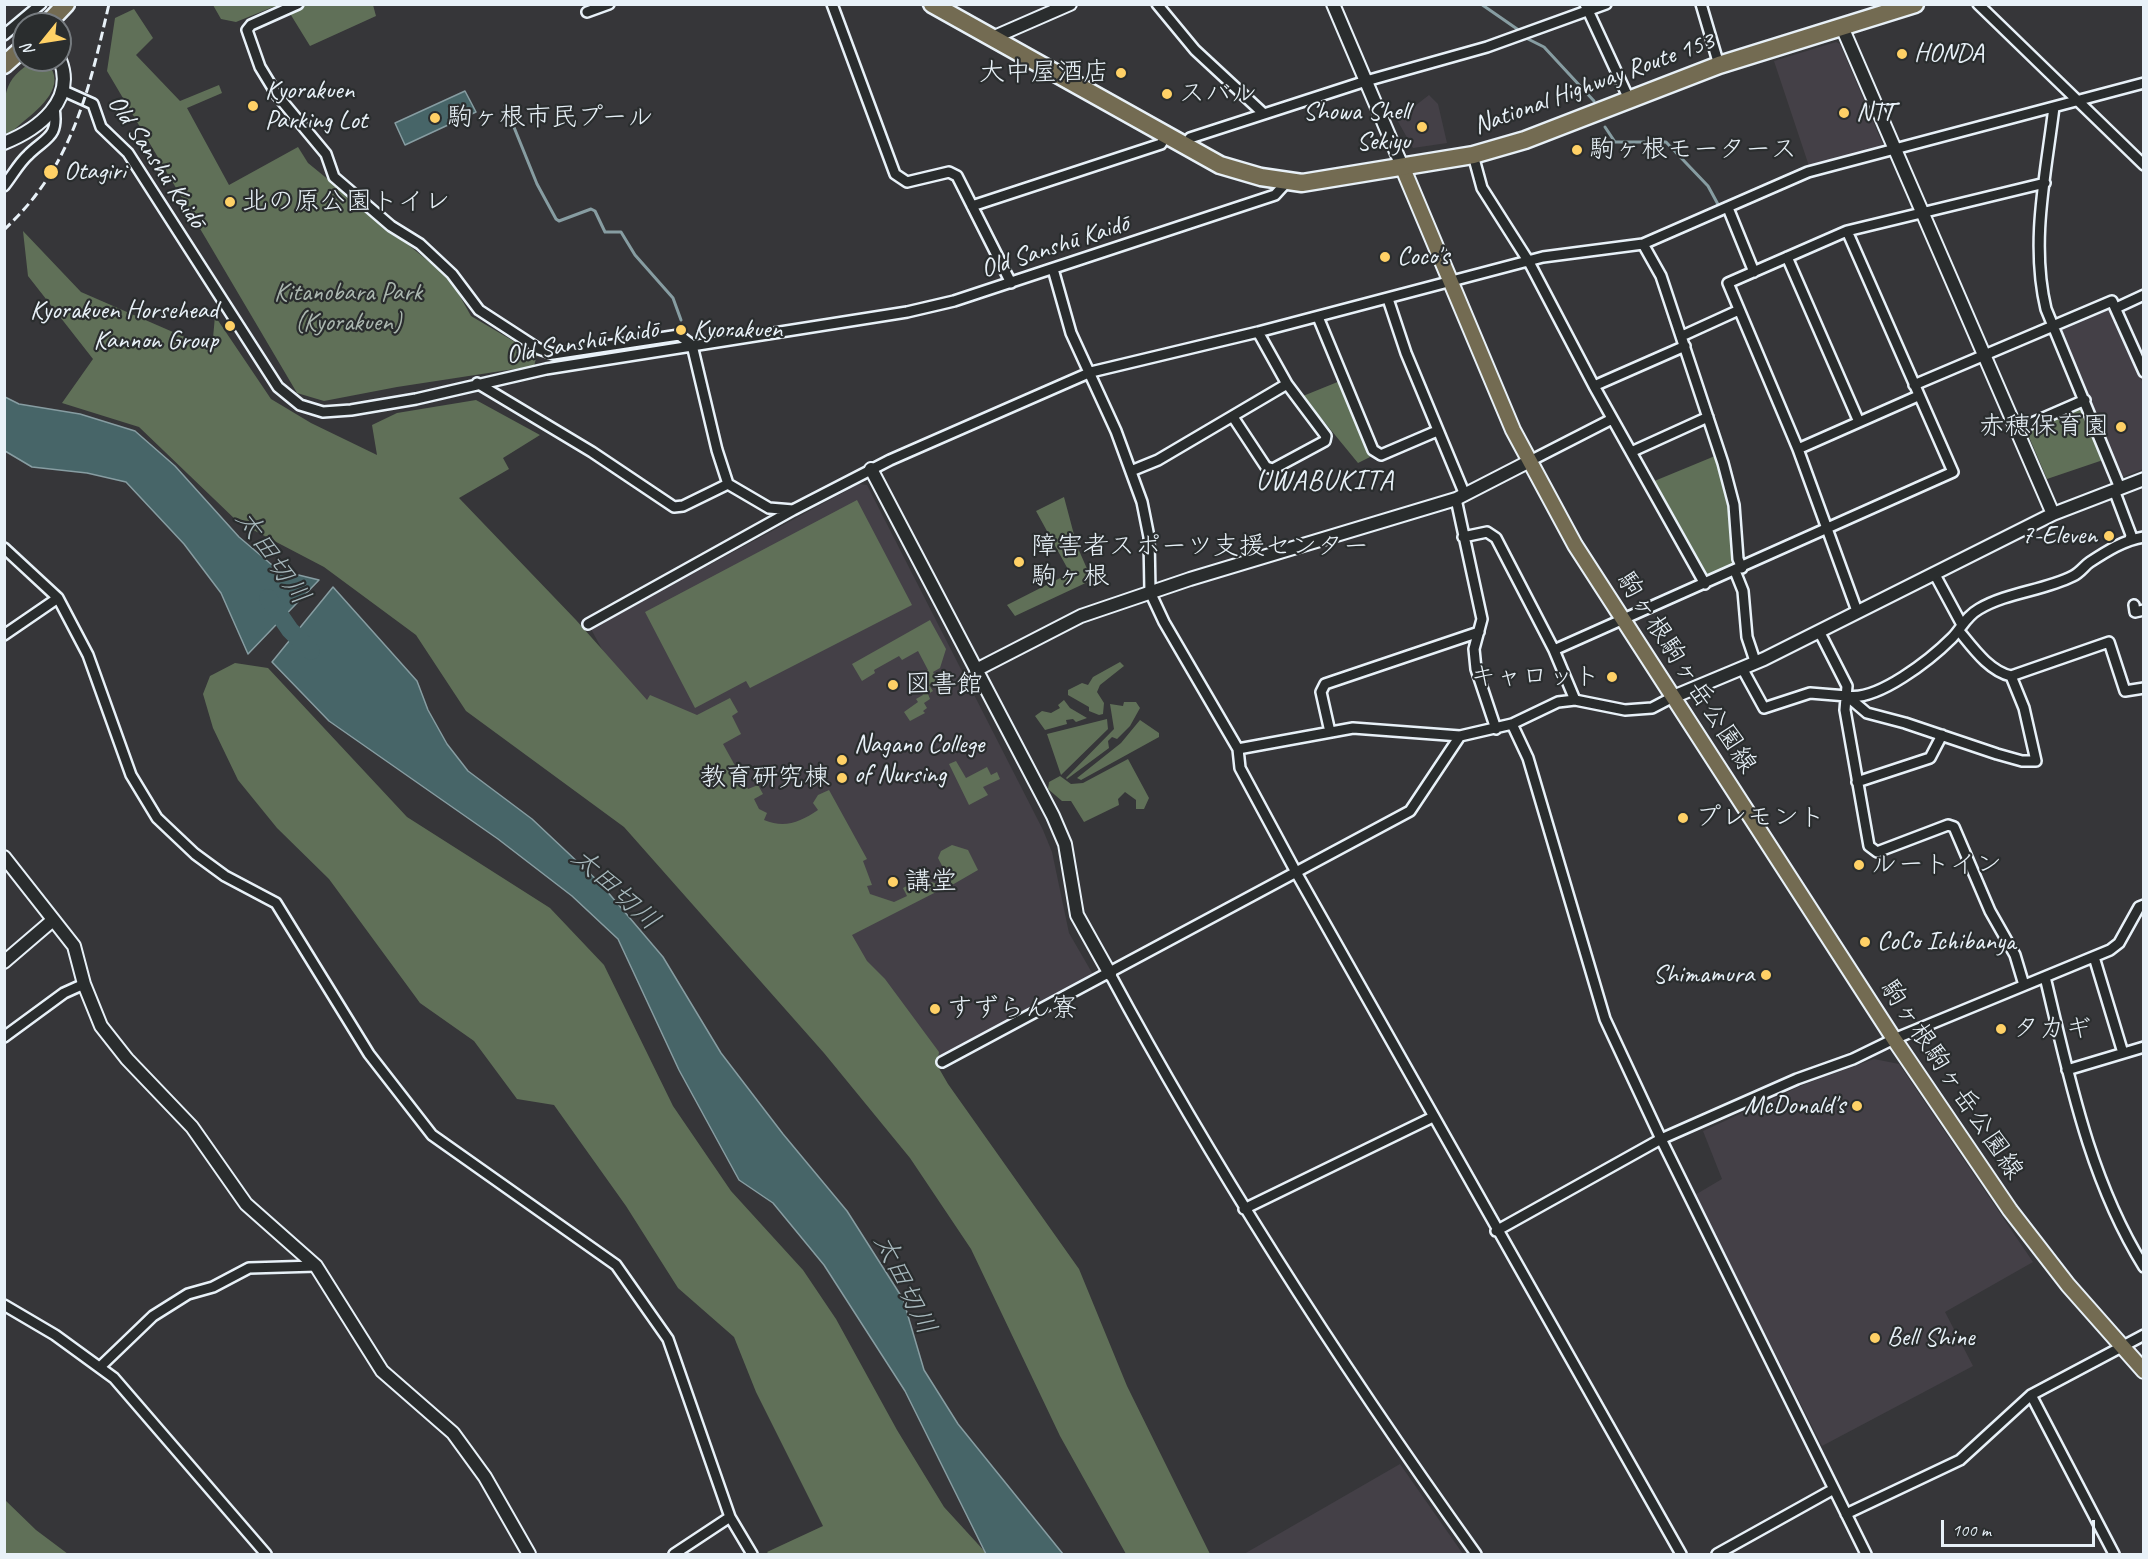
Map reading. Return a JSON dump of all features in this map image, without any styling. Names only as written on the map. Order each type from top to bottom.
[{"type":"highway","name":"National Highway Route 153","points":[[932,4],[1185,145],[1241,173],[1286,183],[1318,182],[1473,155],[1525,140],[1719,65],[1842,27],[1873,10],[1915,4]]},
{"type":"main road","name":"駒ヶ根駒ヶ岳公園線","points":[[1402,166],[1528,462],[1622,620],[1894,1038],[2010,1210],[2068,1285],[2144,1371]]},
{"type":"street","points":[[4,34],[40,4]]},
{"type":"street","points":[[298,4],[251,25],[247,30],[260,67],[278,95],[326,154],[334,177],[391,226],[424,248],[452,274],[479,310],[539,349],[553,354],[679,335],[692,345],[717,450],[728,484],[769,508],[792,510]]},
{"type":"street","points":[[586,12],[609,4]]},
{"type":"street","points":[[832,4],[895,174],[907,182],[949,172],[957,176],[1011,283]]},
{"type":"street","points":[[992,38],[1070,4]]},
{"type":"street","points":[[1157,4],[1195,50],[1264,114]]},
{"type":"street","points":[[1333,4],[1402,166]]},
{"type":"street","points":[[1185,145],[1190,138],[1366,81],[1487,47],[1587,8],[1606,4]]},
{"type":"street","points":[[1701,4],[1719,65]]},
{"type":"street","points":[[1978,4],[2144,165]]},
{"type":"street","points":[[1587,8],[1629,99]]},
{"type":"street","points":[[1842,27],[2053,514]]},
{"type":"street","points":[[4,143],[15,138],[54,108],[64,91],[63,72]]},
{"type":"street","points":[[588,624],[792,510],[871,469],[1002,409],[1091,372],[1318,317],[1543,257],[1643,244],[1728,208],[1788,179],[1895,147],[2144,83]]},
{"type":"street","name":"Old Sanshū Kaidō","points":[[64,91],[93,104],[95,117],[101,127],[128,153],[263,365],[289,398],[300,405],[323,412],[416,399],[477,383],[692,345],[907,312],[1011,283],[1275,195],[1286,183]]},
{"type":"street","points":[[2054,107],[2038,234],[2039,282],[2046,309],[2085,400],[2117,489],[2131,535],[2130,539]]},
{"type":"street","points":[[4,186],[27,155],[48,140],[54,132],[56,120],[54,108]]},
{"type":"street","points":[[972,206],[1161,144],[1166,135]]},
{"type":"street","points":[[1473,155],[1482,188],[1528,262],[1612,419],[1705,584]]},
{"type":"street","points":[[1857,611],[1798,448],[1728,283],[1847,231],[2045,183]]},
{"type":"street","points":[[1728,208],[1754,272]]},
{"type":"street","points":[[1554,650],[1953,472],[1847,231]]},
{"type":"street","points":[[1643,244],[1660,276],[1682,336],[1734,505],[1738,569],[1743,591],[1747,638],[1755,661]]},
{"type":"street","points":[[1787,257],[1859,422]]},
{"type":"street","points":[[1053,269],[1071,333],[1091,372],[1142,502],[1149,537],[1150,592],[1164,622],[1238,750],[1240,768],[1297,874],[1496,1232],[1681,1554]]},
{"type":"street","points":[[2116,308],[2144,296]]},
{"type":"street","points":[[1388,299],[1460,497],[1463,537],[1482,619],[1474,649],[1476,669],[1496,729]]},
{"type":"street","points":[[1914,385],[2112,301],[2144,372]]},
{"type":"street","points":[[1682,336],[1739,310]]},
{"type":"street","points":[[1318,317],[1373,450],[1381,455],[1437,431]]},
{"type":"street","points":[[1233,417],[1266,467],[1273,469],[1325,441],[1326,436],[1287,384],[1258,332]]},
{"type":"street","points":[[1594,386],[1685,346]]},
{"type":"street","points":[[477,383],[592,452],[674,507],[683,506],[728,484]]},
{"type":"street","points":[[1131,471],[1158,460],[1287,384]]},
{"type":"street","points":[[1798,448],[1918,396]]},
{"type":"street","points":[[2016,430],[2085,400]]},
{"type":"street","points":[[1631,452],[1708,417]]},
{"type":"street","points":[[976,670],[1081,616],[1150,592],[1460,497],[1612,419]]},
{"type":"street","points":[[871,469],[1053,816],[1065,844],[1077,915],[1160,1067],[1244,1209],[1322,1329],[1476,1554]]},
{"type":"street","points":[[1238,750],[1353,728],[1460,736],[1512,724],[1536,711],[1575,700],[1625,710],[1652,708],[1819,631],[2053,514],[2144,479]]},
{"type":"street","points":[[1463,537],[1487,532],[1496,538],[1554,650],[1575,700]]},
{"type":"street","points":[[1742,668],[1764,708],[1810,693],[1859,699],[1886,686],[1936,654],[1960,627],[1989,604],[2071,576],[2130,539],[2144,537]]},
{"type":"street","points":[[4,548],[58,598],[88,655],[131,775],[157,818],[195,854],[225,876],[276,903],[369,1054],[432,1135],[616,1265],[668,1339],[730,1517],[752,1554]]},
{"type":"street","points":[[1934,573],[1960,627],[1980,656],[1998,671],[2011,676],[2109,642],[2125,691],[2144,688]]},
{"type":"street","points":[[4,635],[58,598]]},
{"type":"street","points":[[2134,605],[2135,612],[2144,610]]},
{"type":"street","points":[[1819,631],[1847,686],[1845,710],[1857,782],[1872,850],[1877,852],[1948,825],[1954,827],[1993,919],[2015,955],[2024,986]]},
{"type":"street","points":[[1330,732],[1321,692],[1325,684],[1479,632]]},
{"type":"street","points":[[1847,696],[1867,713],[1997,754],[2022,761],[2036,761],[2024,708],[2011,676]]},
{"type":"street","points":[[1512,724],[1528,758],[1605,1019],[1660,1139],[1832,1490],[1866,1554]]},
{"type":"street","points":[[1857,782],[1930,758],[1942,735]]},
{"type":"street","points":[[942,1062],[1297,874],[1410,811],[1460,736]]},
{"type":"street","points":[[4,857],[74,946],[84,984],[101,1026],[127,1059],[192,1127],[246,1204],[316,1266],[382,1371],[453,1433],[485,1477],[529,1554]]},
{"type":"street","points":[[1496,1232],[1660,1139],[1797,1079],[1853,1059],[1894,1038],[2094,957],[2119,943],[2139,907],[2144,905]]},
{"type":"street","points":[[4,962],[53,920]]},
{"type":"street","points":[[2094,957],[2123,1053]]},
{"type":"street","points":[[2045,977],[2077,1112],[2104,1188],[2130,1245],[2144,1267]]},
{"type":"street","points":[[4,1037],[64,993],[84,984]]},
{"type":"street","points":[[2067,1070],[2144,1047]]},
{"type":"street","points":[[1244,1209],[1433,1117]]},
{"type":"street","points":[[101,1366],[153,1316],[188,1294],[213,1287],[249,1268],[316,1266]]},
{"type":"street","points":[[4,1305],[101,1366],[114,1378],[266,1554]]},
{"type":"street","points":[[1846,1514],[1960,1460],[2031,1395],[2144,1335]]},
{"type":"street","points":[[2031,1395],[2114,1554]]},
{"type":"street","points":[[1717,1554],[1832,1490]]},
{"type":"street","points":[[674,1554],[730,1517]]},
{"type":"shaded area","points":[[1836,42],[1840,44],[1884,147],[1810,169],[1774,61]]},
{"type":"shaded area","name":"Showa Shell Sekiyu","points":[[1429,95],[1438,104],[1447,143],[1413,148],[1392,111],[1411,109]]},
{"type":"shaded area","name":"赤穂保育園","points":[[2106,307],[2113,310],[2143,384],[2143,469],[2120,478],[2061,332],[2063,327]]},
{"type":"shaded area","name":"Nagano College of Nursing","points":[[859,484],[867,485],[1043,830],[1052,852],[1069,933],[1095,978],[925,1069],[624,690],[591,629]]},
{"type":"shaded area","points":[[1874,1059],[1899,1064],[2033,1262],[1945,1312],[1973,1366],[1822,1446],[1695,1195],[1722,1179],[1703,1131],[1805,1084]]},
{"type":"shaded area","points":[[1400,1464],[1463,1554],[1244,1554]]},
{"type":"green space","points":[[213,5],[373,5],[376,16],[310,46],[286,7],[277,11],[273,7],[236,22],[221,19]]},
{"type":"green space","name":"Kitanobara Park (Kyorakuen)","points":[[134,9],[153,38],[136,55],[180,101],[219,85],[222,93],[187,108],[229,185],[298,147],[308,163],[452,282],[471,316],[537,355],[534,366],[397,387],[324,401],[297,393],[107,71],[115,18]]},
{"type":"green space","points":[[19,72],[53,72],[55,80],[44,103],[15,129],[5,134],[5,100],[10,83]]},
{"type":"green space","points":[[23,231],[81,292],[212,349],[215,316],[271,399],[311,423],[377,455],[372,425],[397,413],[476,400],[540,435],[503,458],[509,469],[459,498],[576,620],[647,700],[650,695],[697,715],[730,698],[738,712],[732,716],[741,734],[723,744],[748,789],[758,785],[763,794],[754,799],[759,809],[767,813],[764,820],[786,824],[805,818],[818,810],[813,803],[818,795],[829,790],[867,859],[863,861],[872,885],[867,886],[870,894],[894,902],[907,896],[903,888],[920,879],[924,887],[932,882],[937,884],[940,890],[852,935],[867,961],[885,979],[939,1052],[937,1065],[948,1084],[1079,1269],[1127,1386],[1210,1554],[1126,1554],[1060,1436],[971,1249],[910,1158],[824,1053],[624,827],[466,711],[416,635],[324,567],[238,522],[139,427],[62,403],[93,359],[28,276]]},
{"type":"green space","points":[[1340,381],[1370,457],[1358,463],[1303,396]]},
{"type":"green space","points":[[2079,407],[2085,409],[2106,459],[2047,479],[2026,430]]},
{"type":"green space","points":[[1715,456],[1728,506],[1735,562],[1733,567],[1709,577],[1703,573],[1652,482]]},
{"type":"green space","points":[[1064,497],[1077,546],[1092,580],[1015,616],[1007,605],[1070,573],[1036,511]]},
{"type":"green space","points":[[857,500],[912,605],[750,688],[746,681],[695,708],[645,612]]},
{"type":"green space","points":[[930,620],[946,649],[940,668],[933,672],[937,680],[929,685],[933,691],[928,694],[930,699],[924,703],[927,708],[923,711],[925,713],[910,721],[904,712],[918,702],[916,699],[923,695],[919,687],[925,683],[921,674],[928,670],[918,651],[902,660],[899,656],[874,670],[875,673],[862,681],[852,664]]},
{"type":"green space","points":[[1120,662],[1124,666],[1100,685],[1097,692],[1104,703],[1103,714],[1099,715],[1089,711],[1089,707],[1068,695],[1068,690],[1082,683],[1088,685],[1093,677]]},
{"type":"green space","points":[[235,663],[268,668],[407,817],[550,908],[604,965],[673,1106],[731,1191],[803,1270],[836,1319],[897,1430],[944,1507],[987,1554],[769,1554],[767,1552],[823,1526],[756,1392],[734,1337],[678,1288],[626,1206],[554,1105],[517,1099],[474,1041],[420,1003],[329,879],[277,828],[238,780],[213,728],[203,694],[210,676]]},
{"type":"green space","points":[[1064,700],[1070,708],[1087,718],[1076,722],[1073,719],[1066,720],[1067,724],[1045,730],[1035,716],[1042,711],[1051,713],[1060,708],[1058,705]]},
{"type":"green space","points":[[1124,702],[1136,702],[1140,708],[1130,726],[1117,739],[1112,737],[1108,741],[1109,748],[1067,779],[1114,729],[1110,704],[1123,706]]},
{"type":"green space","points":[[1107,719],[1108,729],[1061,775],[1047,734]]},
{"type":"green space","points":[[1140,720],[1159,733],[1159,737],[1081,780],[1077,778],[1121,743]]},
{"type":"green space","points":[[1128,759],[1149,798],[1144,809],[1136,809],[1136,800],[1125,792],[1118,799],[1119,805],[1084,822],[1071,801],[1062,801],[1048,789],[1049,782],[1060,776],[1071,784],[1083,783]]},
{"type":"green space","points":[[956,761],[966,778],[987,767],[991,775],[997,772],[1000,779],[983,787],[988,795],[969,805],[949,764]]},
{"type":"green space","points":[[952,845],[968,850],[978,870],[952,885],[938,858],[941,851]]},
{"type":"green space","points":[[4,1499],[36,1530],[68,1554],[5,1554]]},
{"type":"water","name":"駒ヶ根市民プール","points":[[465,91],[476,112],[405,145],[395,123]]},
{"type":"water","points":[[5,397],[19,404],[80,414],[135,431],[175,466],[239,537],[278,570],[319,580],[248,654],[221,593],[184,544],[126,482],[87,473],[32,467],[5,451]]},
{"type":"water","points":[[333,587],[417,681],[428,710],[447,744],[468,771],[532,819],[600,883],[663,957],[721,1053],[783,1134],[847,1211],[903,1299],[924,1370],[958,1424],[1063,1554],[986,1554],[905,1391],[824,1265],[773,1203],[739,1180],[679,1070],[618,939],[572,896],[498,839],[329,721],[272,662]]},
{"type":"waterway","points":[[1481,4],[1520,31]]},
{"type":"waterway","points":[[1528,39],[1544,47],[1594,101]]},
{"type":"waterway","points":[[505,105],[537,184],[556,219],[559,221],[591,209],[595,211],[605,232],[621,232],[635,255],[673,298],[681,320]]},
{"type":"waterway","points":[[1605,127],[1615,142],[1666,142],[1708,186],[1720,208]]},
{"type":"waterway","name":"太田切川","points":[[268,598],[290,630],[311,651]]},
{"type":"railway","points":[[4,230],[38,192],[52,171],[75,126],[91,78],[109,4]]},
{"type":"place","name":"HONDA","points":[[1902,54]]},
{"type":"place","name":"大中屋酒店","points":[[1121,73]]},
{"type":"place","name":"スバル","points":[[1167,94]]},
{"type":"place","name":"Kyorakuen Parking Lot","points":[[253,106]]},
{"type":"place","name":"NTT","points":[[1844,113]]},
{"type":"place","name":"駒ヶ根市民プール","points":[[435,118]]},
{"type":"place","name":"Showa Shell Sekiyu","points":[[1422,127]]},
{"type":"place","name":"駒ヶ根モータース","points":[[1577,150]]},
{"type":"place","name":"Otagiri","points":[[51,172]]},
{"type":"place","name":"北の原公園トイレ","points":[[230,202]]},
{"type":"place","name":"Coco's","points":[[1385,257]]},
{"type":"place","name":"Kyorakuen Horsehead Kannon Group","points":[[230,326]]},
{"type":"place","name":"Kyorakuen","points":[[681,330]]},
{"type":"place","name":"赤穂保育園","points":[[2121,427]]},
{"type":"place","name":"7-Eleven","points":[[2109,536]]},
{"type":"place","name":"障害者スポーツ支援センター 駒ヶ根","points":[[1019,562]]},
{"type":"place","name":"キャロット","points":[[1612,677]]},
{"type":"place","name":"図書館","points":[[893,685]]},
{"type":"place","name":"Nagano College of Nursing","points":[[842,760]]},
{"type":"place","name":"教育研究棟","points":[[842,778]]},
{"type":"place","name":"プレモント","points":[[1683,818]]},
{"type":"place","name":"ルートイン","points":[[1859,865]]},
{"type":"place","name":"講堂","points":[[893,882]]},
{"type":"place","name":"CoCo Ichibanya","points":[[1865,942]]},
{"type":"place","name":"Shimamura","points":[[1766,975]]},
{"type":"place","name":"すずらん寮","points":[[935,1009]]},
{"type":"place","name":"タカギ","points":[[2001,1029]]},
{"type":"place","name":"McDonald's","points":[[1857,1106]]},
{"type":"place","name":"Bell Shine","points":[[1875,1338]]},
{"type":"district","name":"UWABUKITA","points":[[1325,482]]}]
